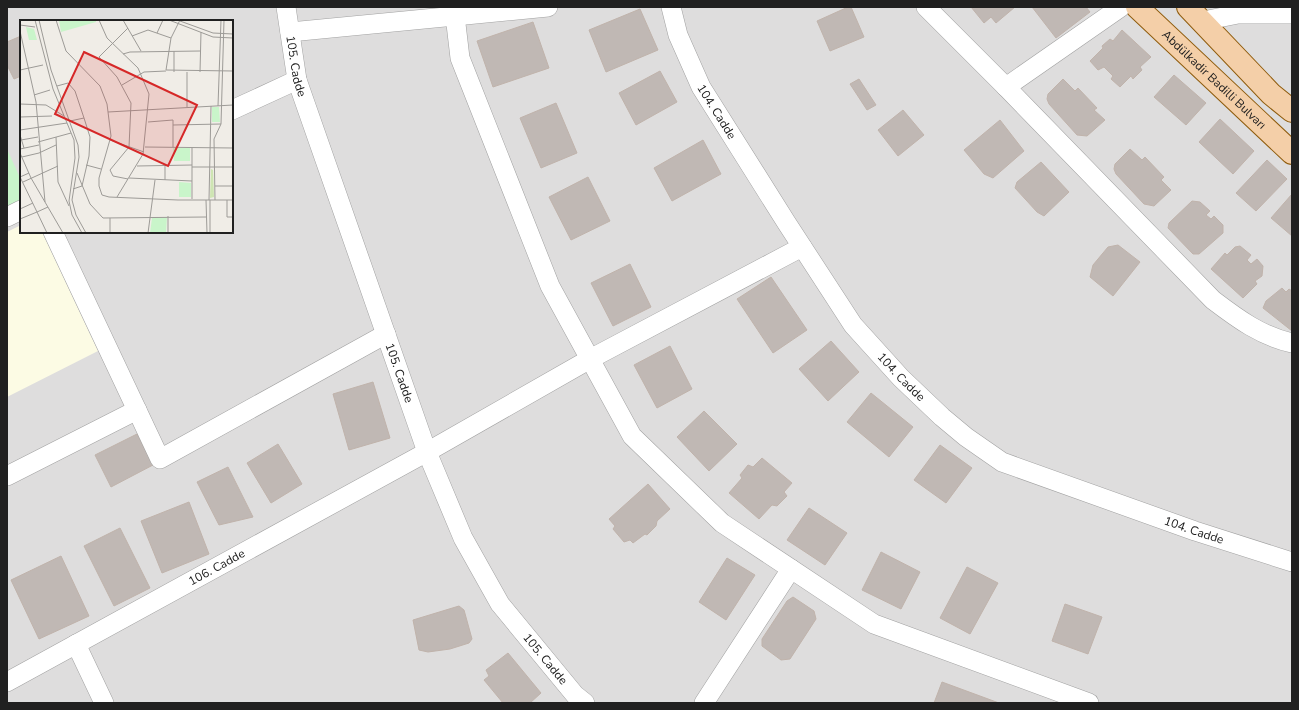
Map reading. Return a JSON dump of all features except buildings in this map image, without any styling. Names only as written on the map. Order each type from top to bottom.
[{"type":"main road","name":"Abdülkadir Badilli Bulvarı","points":[[1137,7],[1292,153]]},
{"type":"main road","points":[[1196,14],[1271,94],[1292,111]]},
{"type":"street","name":"105. Cadde","points":[[286,7],[297,80],[426,452],[463,538],[500,604],[576,695],[585,703]]},
{"type":"street","points":[[290,32],[454,11],[548,7]]},
{"type":"street","name":"104. Cadde","points":[[671,7],[678,35],[701,87],[802,247],[853,324],[900,378],[966,437],[1002,462],[1195,531],[1292,562]]},
{"type":"street","points":[[926,7],[1213,300],[1244,324],[1274,339],[1292,343]]},
{"type":"street","points":[[1006,87],[1121,7]]},
{"type":"street","points":[[454,11],[460,58],[547,279],[632,436],[722,523],[874,624],[1088,703]]},
{"type":"street","points":[[1196,14],[1292,14]]},
{"type":"street","points":[[233,110],[297,80]]},
{"type":"street","points":[[7,217],[20,210]]},
{"type":"street","points":[[53,233],[160,459],[386,334]]},
{"type":"street","name":"106. Cadde","points":[[7,682],[426,452],[590,359],[802,247]]},
{"type":"street","points":[[7,476],[137,410]]},
{"type":"street","points":[[704,703],[791,569]]},
{"type":"street","points":[[76,644],[104,703]]},
{"type":"shaded area","points":[[7,7],[1292,7],[1292,703],[7,703]]},
{"type":"shaded area","points":[[20,226],[20,233],[42,233],[98,351],[7,397],[7,232]]},
{"type":"green space","points":[[7,149],[20,178],[20,200],[7,207]]}]
